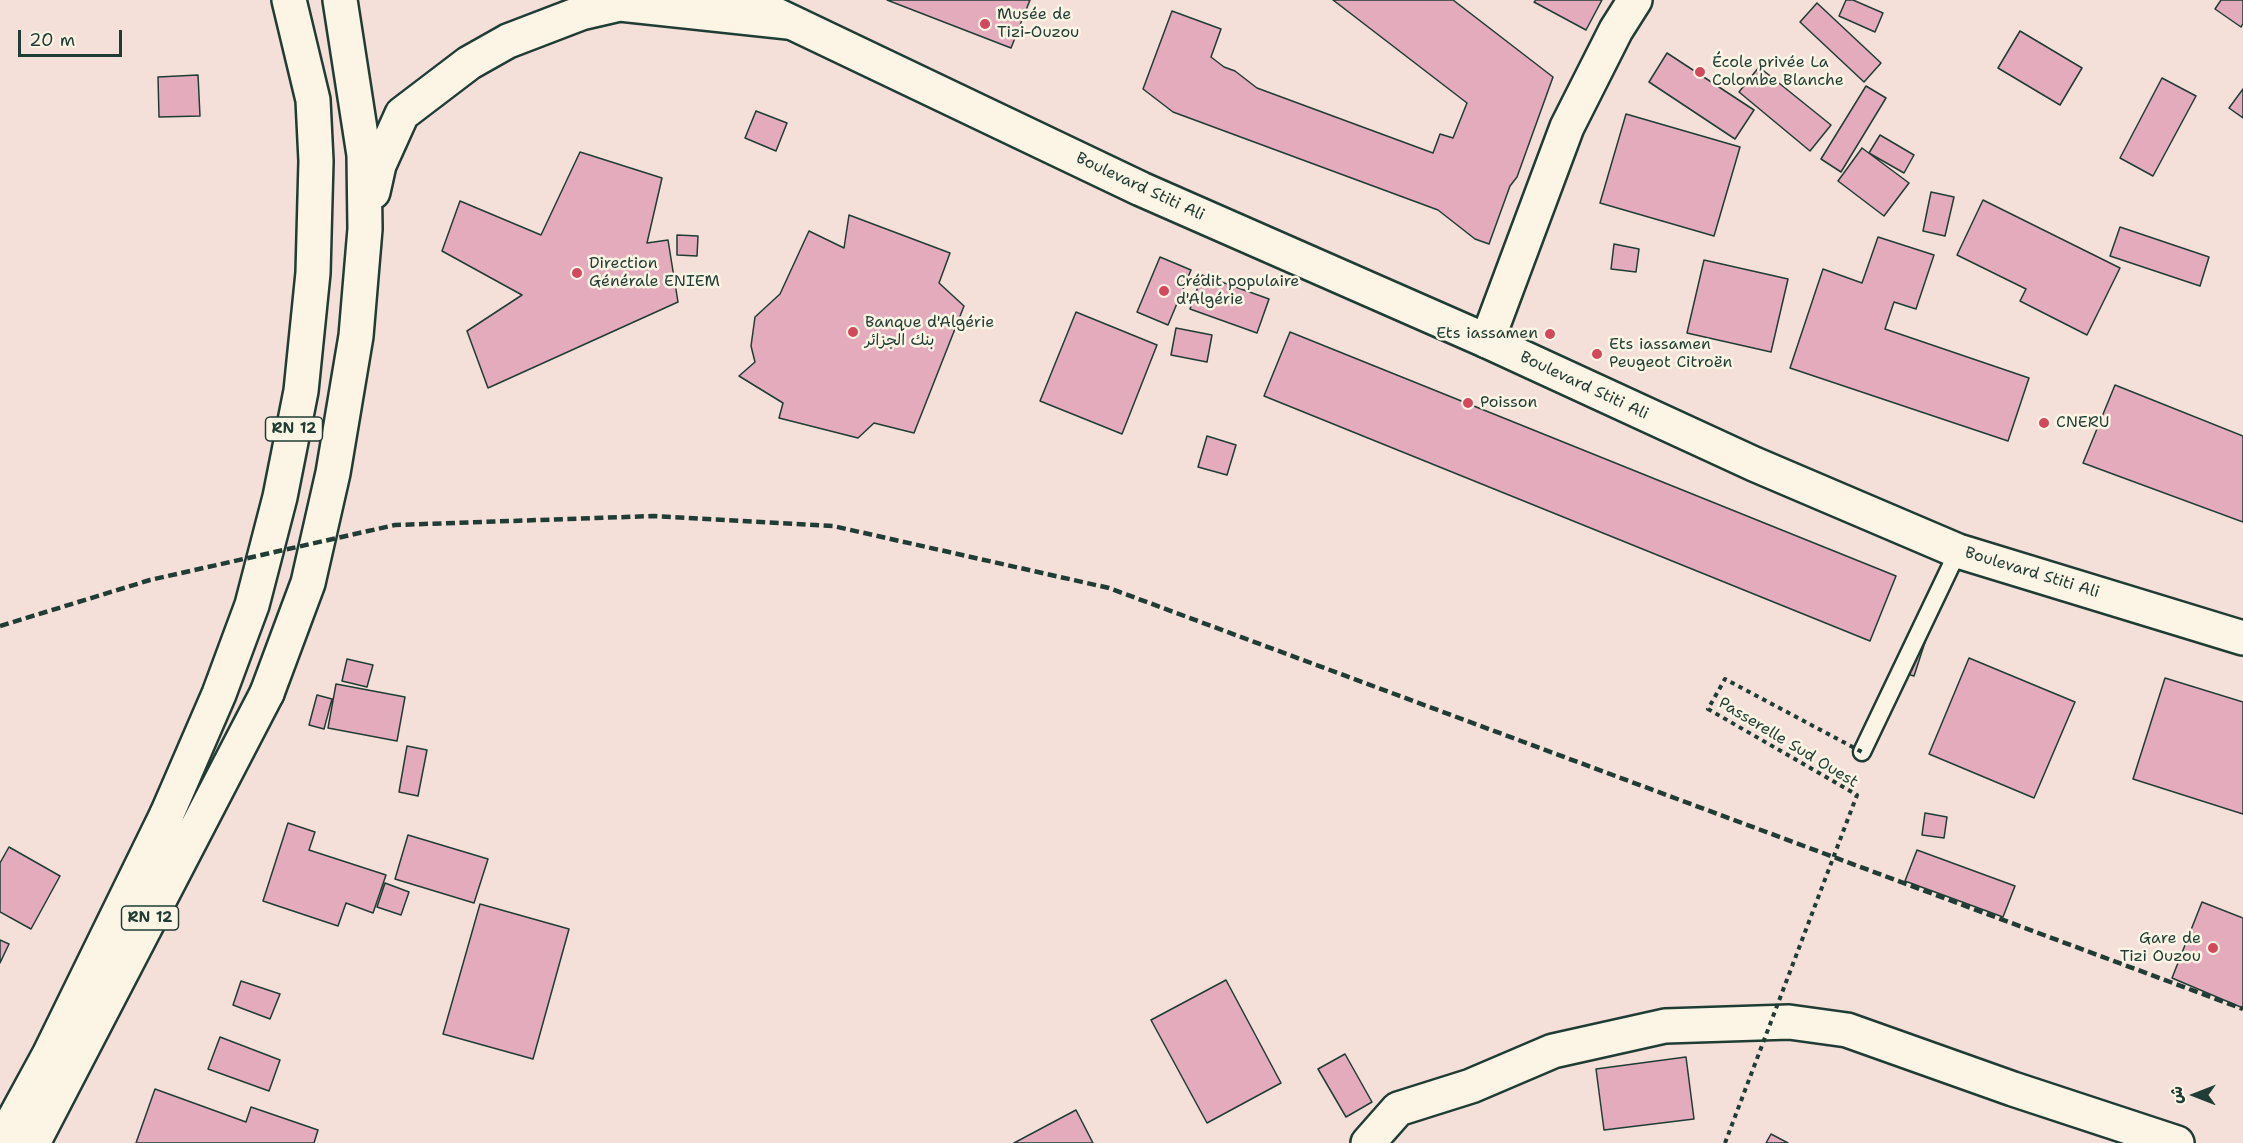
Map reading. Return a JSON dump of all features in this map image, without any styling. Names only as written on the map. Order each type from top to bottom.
[{"type":"main road","name":"Boulevard Stiti Ali","points":[[745,0],[1141,189],[1486,341],[1754,464],[1958,551],[2243,638]]},
{"type":"main road","points":[[1486,341],[1567,127],[1616,30],[1635,0]]},
{"type":"main road","name":"RN 12","points":[[33,1143],[267,693],[308,583],[333,473],[356,336],[365,229],[364,155],[345,2]]},
{"type":"main road","points":[[365,229],[379,165],[402,114],[469,63],[508,40],[581,14],[620,4],[788,22]]},
{"type":"main road","name":"RN 12","points":[[1,1143],[49,1054],[167,814],[219,694],[252,605],[280,496],[301,391],[313,273],[316,161],[313,100],[294,8]]},
{"type":"main road","points":[[1368,1143],[1398,1109],[1471,1086],[1553,1051],[1665,1026],[1789,1022],[1847,1030],[2013,1089],[2177,1143]]},
{"type":"lane","points":[[1862,752],[1958,551]]},
{"type":"path","name":"Passerelle Sud Ouest","points":[[1725,1143],[1857,795],[1708,709],[1725,679],[1862,752]]},
{"type":"building","name":"Musée de Tizi-Ouzou","points":[[887,0],[1030,0],[1011,48]]},
{"type":"building","points":[[1333,0],[1453,0],[1553,77],[1517,177],[1510,186],[1489,244],[1475,239],[1438,210],[1173,112],[1143,89],[1172,11],[1221,29],[1211,57],[1224,67],[1235,71],[1257,88],[1433,153],[1440,134],[1453,138],[1467,103]]},
{"type":"building","points":[[1536,0],[1602,0],[1586,30],[1534,2]]},
{"type":"building","points":[[1846,0],[1853,0],[1883,13],[1875,32],[1839,16]]},
{"type":"building","points":[[2221,0],[2243,0],[2241,27],[2215,9]]},
{"type":"building","points":[[1817,3],[1881,63],[1864,82],[1800,22]]},
{"type":"building","points":[[2020,31],[2082,68],[2060,105],[1998,68]]},
{"type":"building","points":[[1667,53],[1754,110],[1735,139],[1649,82]]},
{"type":"building","points":[[1759,67],[1831,125],[1810,151],[1739,92]]},
{"type":"building","points":[[198,75],[200,116],[159,117],[158,77]]},
{"type":"building","points":[[2162,78],[2196,96],[2153,176],[2120,158]]},
{"type":"building","points":[[1866,86],[1886,98],[1841,172],[1821,159]]},
{"type":"building","points":[[2243,89],[2243,118],[2229,108]]},
{"type":"building","points":[[756,111],[787,123],[776,151],[745,138]]},
{"type":"building","points":[[1626,114],[1740,147],[1714,236],[1600,203]]},
{"type":"building","points":[[1880,135],[1914,155],[1904,173],[1869,153]]},
{"type":"building","points":[[1862,148],[1909,183],[1884,216],[1838,181]]},
{"type":"building","name":"Direction Générale ENIEM","points":[[580,152],[662,178],[647,243],[668,240],[678,302],[488,388],[467,331],[522,295],[442,251],[460,201],[541,235]]},
{"type":"building","points":[[1931,192],[1954,197],[1945,236],[1923,231]]},
{"type":"building","points":[[1983,200],[2120,268],[2087,335],[2020,301],[2026,289],[1957,255]]},
{"type":"building","name":"Banque d'Algérie بنك الجزائر","points":[[849,215],[950,253],[939,283],[964,306],[914,433],[874,423],[858,438],[779,418],[783,403],[739,376],[755,362],[751,346],[755,317],[780,294],[809,231],[844,248]]},
{"type":"building","points":[[2120,227],[2209,257],[2200,286],[2110,256]]},
{"type":"building","points":[[677,235],[698,236],[697,256],[677,255]]},
{"type":"building","points":[[1878,237],[1934,255],[1916,309],[1894,302],[1885,329],[2029,378],[2008,441],[1790,368],[1823,269],[1862,283]]},
{"type":"building","points":[[1614,244],[1639,249],[1636,272],[1611,269]]},
{"type":"building","name":"Crédit populaire d'Algérie","points":[[1160,257],[1191,270],[1168,325],[1137,312]]},
{"type":"building","points":[[1704,260],[1788,279],[1771,352],[1687,333]]},
{"type":"building","points":[[1202,275],[1269,299],[1257,333],[1190,309]]},
{"type":"building","points":[[1076,312],[1157,345],[1122,434],[1040,401]]},
{"type":"building","points":[[1176,328],[1212,335],[1207,362],[1171,355]]},
{"type":"building","points":[[1290,332],[1896,576],[1870,641],[1264,396]]},
{"type":"building","points":[[2115,385],[2243,436],[2243,522],[2083,463]]},
{"type":"building","points":[[1207,436],[1236,445],[1227,475],[1198,467]]},
{"type":"building","points":[[1928,633],[1914,676],[1900,672]]},
{"type":"building","points":[[1969,658],[2075,702],[2034,798],[1929,754]]},
{"type":"building","points":[[347,659],[373,665],[367,687],[342,681]]},
{"type":"building","points":[[2165,678],[2243,702],[2243,814],[2133,779]]},
{"type":"building","points":[[336,684],[405,697],[397,741],[328,728]]},
{"type":"building","points":[[317,695],[332,699],[324,729],[309,725]]},
{"type":"building","points":[[407,746],[427,750],[418,796],[399,792]]},
{"type":"building","points":[[1925,813],[1947,817],[1944,838],[1922,835]]},
{"type":"building","points":[[288,823],[315,832],[309,850],[386,875],[373,913],[346,903],[338,926],[263,901]]},
{"type":"building","points":[[408,835],[488,859],[474,903],[395,879]]},
{"type":"building","points":[[9,847],[60,876],[31,929],[0,912],[0,863]]},
{"type":"building","points":[[1917,850],[2015,886],[2003,917],[1905,881]]},
{"type":"building","points":[[385,883],[409,892],[401,915],[377,907]]},
{"type":"building","name":"Gare de Tizi Ouzou","points":[[2202,902],[2243,918],[2243,1008],[2172,978]]},
{"type":"building","points":[[480,904],[569,929],[533,1059],[443,1034]]},
{"type":"building","points":[[0,940],[9,944],[0,963]]},
{"type":"building","points":[[1226,980],[1281,1083],[1207,1123],[1151,1020]]},
{"type":"building","points":[[241,981],[280,994],[270,1019],[233,1005]]},
{"type":"building","points":[[220,1037],[280,1060],[269,1091],[208,1069]]},
{"type":"building","points":[[1345,1054],[1372,1102],[1346,1117],[1318,1069]]},
{"type":"building","points":[[1686,1057],[1694,1119],[1604,1130],[1596,1069]]},
{"type":"building","points":[[155,1089],[246,1122],[251,1107],[318,1130],[314,1143],[136,1143]]},
{"type":"building","points":[[1076,1110],[1093,1143],[1014,1143]]},
{"type":"building","points":[[1771,1134],[1788,1143],[1766,1143]]},
{"type":"railway","points":[[0,626],[150,580],[395,525],[654,516],[833,526],[1109,588],[2243,1009]]},
{"type":"place","name":"Musée de Tizi-Ouzou","points":[[985,24]]},
{"type":"place","name":"École privée La Colombe Blanche","points":[[1700,72]]},
{"type":"place","name":"Direction Générale ENIEM","points":[[577,273]]},
{"type":"place","name":"Crédit populaire d'Algérie","points":[[1164,291]]},
{"type":"place","name":"Banque d'Algérie بنك الجزائر","points":[[853,332]]},
{"type":"place","name":"Ets iassamen","points":[[1550,334]]},
{"type":"place","name":"Ets iassamen Peugeot Citroën","points":[[1597,354]]},
{"type":"place","name":"Poisson","points":[[1468,403]]},
{"type":"place","name":"CNERU","points":[[2044,423]]},
{"type":"place","name":"Gare de Tizi Ouzou","points":[[2213,948]]}]
